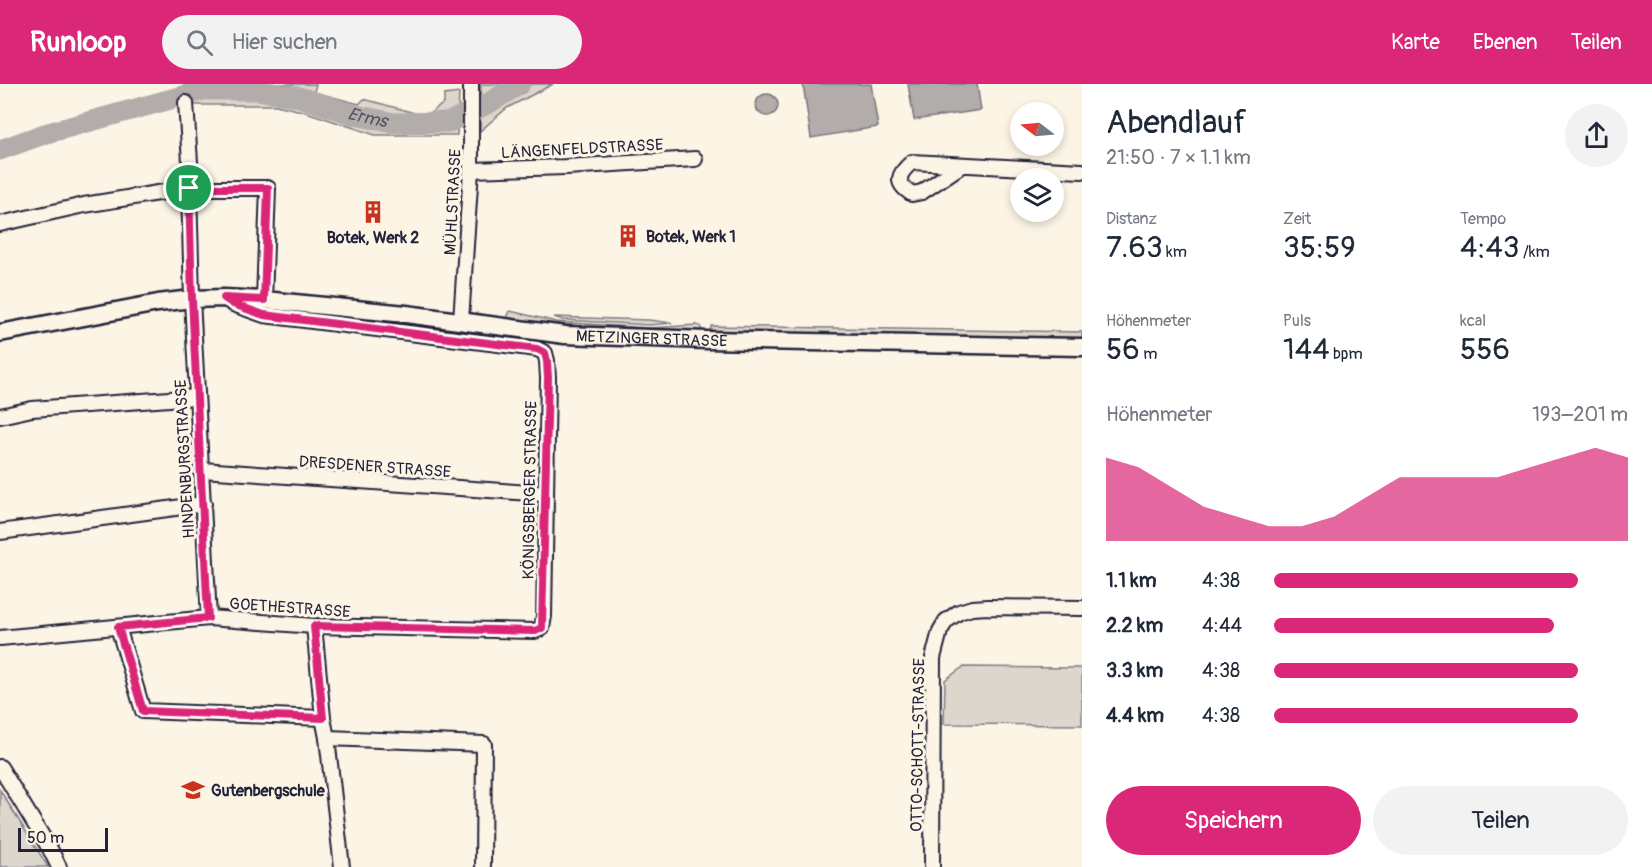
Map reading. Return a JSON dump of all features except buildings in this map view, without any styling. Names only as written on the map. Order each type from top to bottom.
[{"type":"street","name":"MÜHLSTRASSE","points":[[462,321],[471,170],[471,84]]},
{"type":"street","name":"HINDENBURGSTRASSE","points":[[186,103],[190,162],[192,299],[208,618]]},
{"type":"street","name":"LÄNGENFELDSTRASSE","points":[[471,170],[694,159]]},
{"type":"street","points":[[962,165],[922,192],[912,194],[904,189],[900,180],[903,169],[912,162],[1082,171]]},
{"type":"street","points":[[0,224],[84,205],[189,188],[268,188],[264,300]]},
{"type":"street","name":"METZINGER STRASSE","points":[[0,333],[123,309],[192,299],[224,298],[406,314],[565,335],[730,341],[1082,347]]},
{"type":"street","name":"METZINGER STRASSE","points":[[224,298],[233,304],[264,315],[537,349],[545,353]]},
{"type":"street","name":"KÖNIGSBERGER STRASSE","points":[[542,628],[548,378],[545,353]]},
{"type":"street","points":[[0,416],[32,409],[197,397]]},
{"type":"street","name":"DRESDENER STRASSE","points":[[202,470],[545,494]]},
{"type":"street","points":[[0,532],[204,504]]},
{"type":"street","name":"OTTO-SCHOTT-STRASSE","points":[[932,867],[933,658],[940,631],[946,621],[958,612],[972,608],[1082,608]]},
{"type":"street","name":"GOETHESTRASSE","points":[[0,638],[208,618],[314,626],[535,631],[542,628]]},
{"type":"street","points":[[314,626],[342,867]]},
{"type":"street","points":[[118,627],[143,711],[323,718]]},
{"type":"street","points":[[327,738],[484,744],[483,867]]},
{"type":"street","points":[[0,767],[59,867]]},
{"type":"shaded area","points":[[188,84],[316,84],[314,92],[359,104],[364,99],[426,116],[444,103],[444,95],[459,93],[457,135],[375,135],[306,112],[276,105],[188,105]]},
{"type":"shaded area","points":[[481,84],[553,84],[507,108],[480,131]]},
{"type":"shaded area","points":[[803,84],[871,84],[878,127],[811,138]]},
{"type":"shaded area","points":[[908,84],[977,84],[981,110],[914,120]]},
{"type":"shaded area","points":[[767,94],[775,97],[778,105],[775,113],[767,116],[759,113],[756,105],[759,97]]},
{"type":"shaded area","points":[[510,311],[557,322],[649,328],[697,325],[702,330],[699,332],[651,331],[579,326],[507,318]]},
{"type":"shaded area","points":[[554,317],[649,320],[672,323],[649,325],[563,320]]},
{"type":"shaded area","points":[[711,326],[1082,332],[1082,341],[711,333]]},
{"type":"shaded area","points":[[963,667],[1082,668],[1082,725],[944,724],[945,680]]},
{"type":"shaded area","points":[[0,790],[48,867],[0,867]]},
{"type":"waterway","name":"Erms","points":[[0,150],[44,134],[204,90],[256,90],[299,97],[355,115],[394,123],[449,122],[489,103],[520,84]]},
{"type":"place","name":"Botek, Werk 2","points":[[373,212]]},
{"type":"place","name":"Botek, Werk 1","points":[[628,236]]},
{"type":"place","name":"Gutenbergschule","points":[[193,790]]},
{"type":"route","points":[[189,188],[268,188],[264,300],[224,298],[233,304],[264,315],[537,349],[545,353],[548,378],[542,628],[535,631],[314,626],[323,718],[143,711],[118,627],[208,618],[192,299],[189,188]]}]
